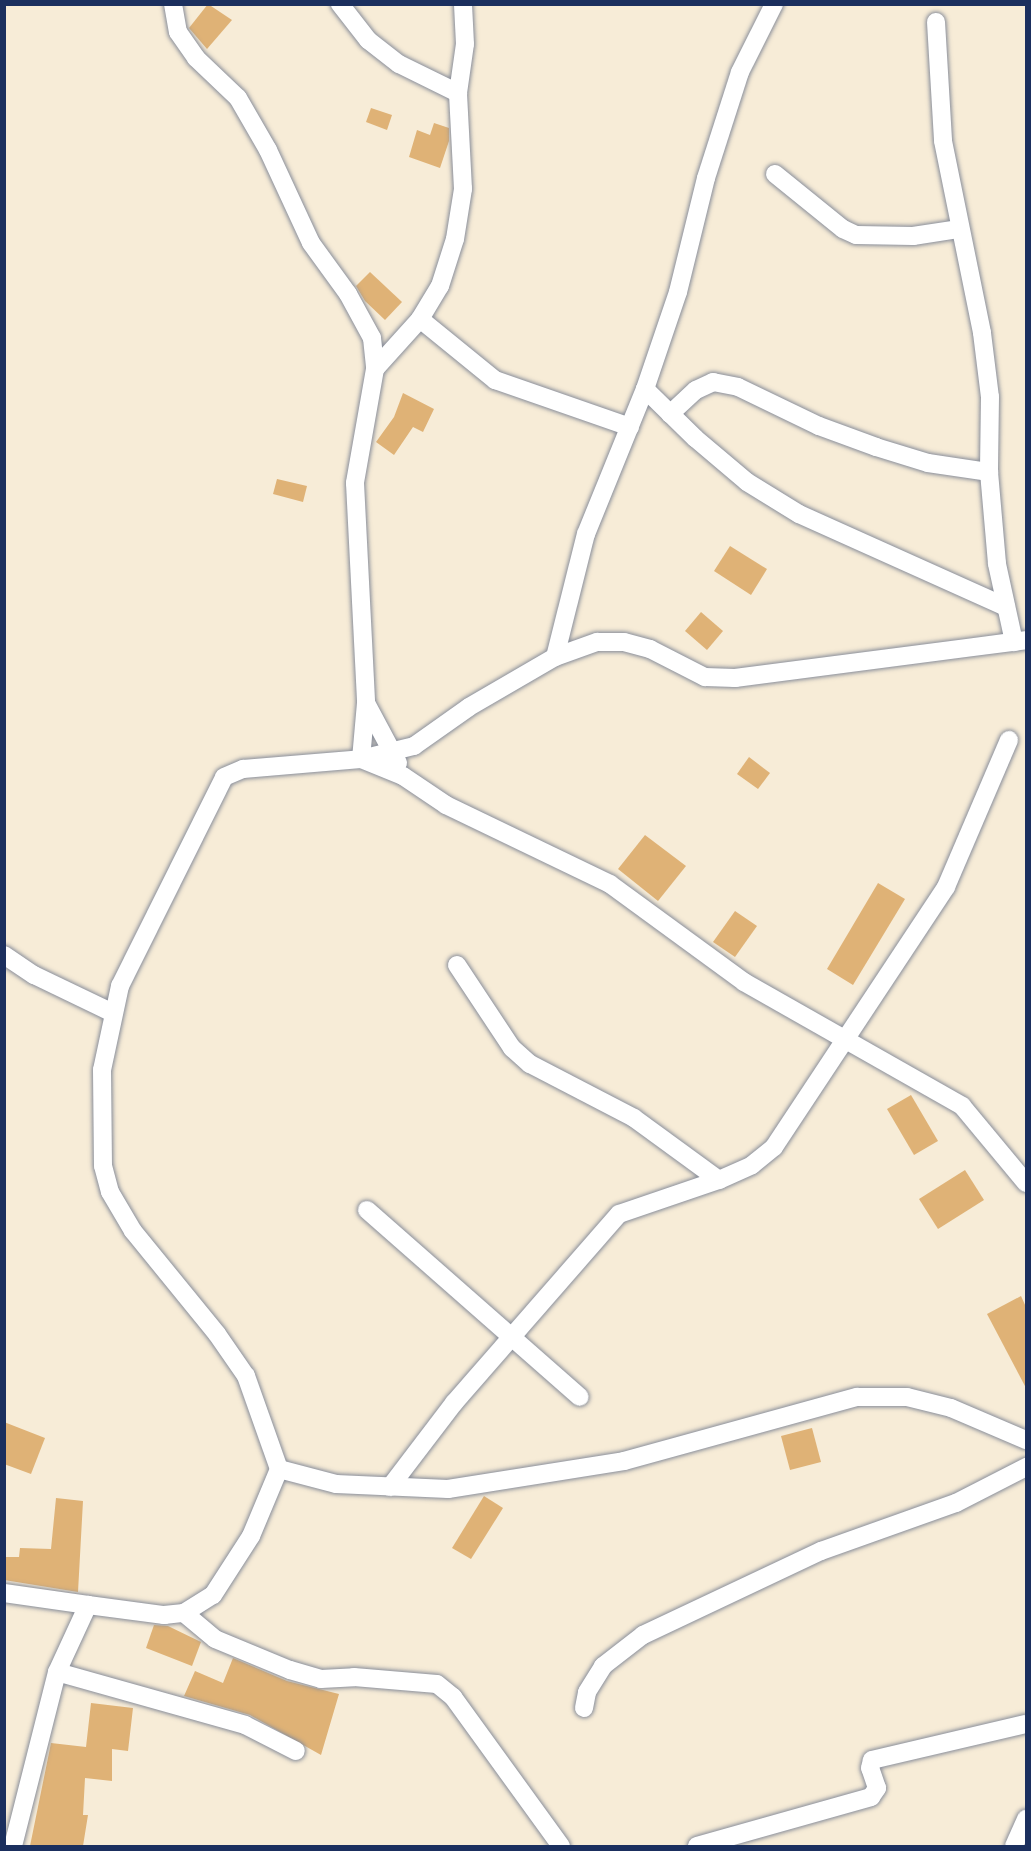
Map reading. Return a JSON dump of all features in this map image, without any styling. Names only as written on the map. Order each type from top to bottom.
[{"type":"street","points":[[173,4],[178,32],[196,58],[237,98],[268,150],[311,243],[348,294],[372,338],[375,369],[355,483],[366,703],[361,759]]},
{"type":"street","points":[[340,4],[368,40],[399,64],[458,93]]},
{"type":"street","points":[[375,369],[420,319],[440,286],[456,229],[463,189],[458,93],[465,44],[463,4]]},
{"type":"street","points":[[555,657],[586,534],[645,389],[678,292],[706,178],[740,72],[774,4]]},
{"type":"street","points":[[4,1593],[164,1615],[184,1613],[213,1595],[235,1565],[264,1511],[279,1469],[246,1376],[217,1334],[133,1231],[110,1192],[103,1166],[102,1070],[120,986],[130,959],[224,777],[243,769],[361,759],[395,753],[414,746],[469,706],[555,657],[597,642],[624,642],[650,649],[705,676],[735,678],[1020,641],[1006,608],[997,564],[989,472],[990,397],[982,333],[959,229],[943,141],[936,22]]},
{"type":"street","points":[[775,174],[843,229],[856,235],[914,236],[959,229]]},
{"type":"street","points":[[420,319],[495,380],[630,427]]},
{"type":"street","points":[[670,414],[696,390],[713,382],[738,387],[819,426],[876,447],[928,463],[989,472]]},
{"type":"street","points":[[645,389],[747,482],[799,514],[1006,608]]},
{"type":"street","points":[[366,703],[395,753],[403,776]]},
{"type":"street","points":[[390,1487],[454,1403],[595,1237],[619,1214],[718,1180],[752,1165],[774,1146],[946,887],[1009,740]]},
{"type":"street","points":[[361,759],[403,776],[447,805],[610,884],[744,982],[962,1106],[1026,1183]]},
{"type":"street","points":[[4,955],[34,975],[113,1013]]},
{"type":"street","points":[[457,965],[507,1041],[530,1064],[634,1118],[718,1180]]},
{"type":"street","points":[[366,1210],[580,1397]]},
{"type":"street","points":[[279,1469],[336,1484],[448,1489],[624,1461],[857,1397],[907,1397],[951,1408],[1026,1440]]},
{"type":"street","points":[[584,1708],[587,1692],[603,1666],[643,1635],[821,1551],[956,1503],[1026,1467]]},
{"type":"street","points":[[11,1833],[57,1672],[88,1605]]},
{"type":"street","points":[[184,1613],[215,1639],[290,1670],[321,1679],[354,1677],[437,1684],[453,1697],[561,1846]]},
{"type":"street","points":[[57,1672],[245,1725],[296,1751]]},
{"type":"street","points":[[697,1846],[871,1797],[877,1788],[870,1768],[872,1760],[1026,1724]]},
{"type":"street","points":[[1014,1846],[1026,1819]]},
{"type":"building","points":[[208,4],[232,20],[207,49],[189,28]]},
{"type":"building","points":[[371,108],[392,115],[387,130],[366,122]]},
{"type":"building","points":[[434,123],[449,128],[449,141],[440,168],[409,157],[417,130],[430,135]]},
{"type":"building","points":[[370,272],[402,302],[385,320],[365,301],[356,286]]},
{"type":"building","points":[[403,393],[434,409],[423,432],[413,427],[394,455],[376,442],[394,417]]},
{"type":"building","points":[[277,479],[307,486],[303,502],[273,494]]},
{"type":"building","points":[[730,546],[767,569],[751,595],[714,571]]},
{"type":"building","points":[[701,612],[723,631],[707,650],[685,631]]},
{"type":"building","points":[[749,757],[770,773],[758,789],[737,774]]},
{"type":"building","points":[[645,835],[686,866],[658,901],[618,869]]},
{"type":"building","points":[[878,883],[905,899],[853,985],[827,969]]},
{"type":"building","points":[[735,911],[757,926],[735,957],[713,942]]},
{"type":"building","points":[[911,1095],[938,1141],[914,1155],[887,1109]]},
{"type":"building","points":[[965,1170],[984,1200],[938,1229],[919,1199]]},
{"type":"building","points":[[1021,1296],[1026,1307],[1026,1388],[987,1314]]},
{"type":"building","points":[[4,1422],[45,1438],[31,1474],[4,1464]]},
{"type":"building","points":[[812,1428],[821,1462],[790,1470],[781,1436]]},
{"type":"building","points":[[484,1496],[503,1508],[471,1559],[452,1548]]},
{"type":"building","points":[[56,1498],[83,1501],[78,1592],[4,1580],[4,1557],[19,1557],[20,1548],[51,1549]]},
{"type":"building","points":[[154,1625],[168,1626],[201,1642],[192,1666],[146,1648]]},
{"type":"building","points":[[233,1658],[287,1681],[339,1694],[321,1755],[250,1715],[184,1696],[195,1671],[223,1683]]},
{"type":"building","points":[[91,1703],[133,1708],[128,1751],[112,1749],[112,1781],[85,1778],[83,1815],[88,1815],[83,1846],[30,1846],[51,1743],[86,1747]]}]
